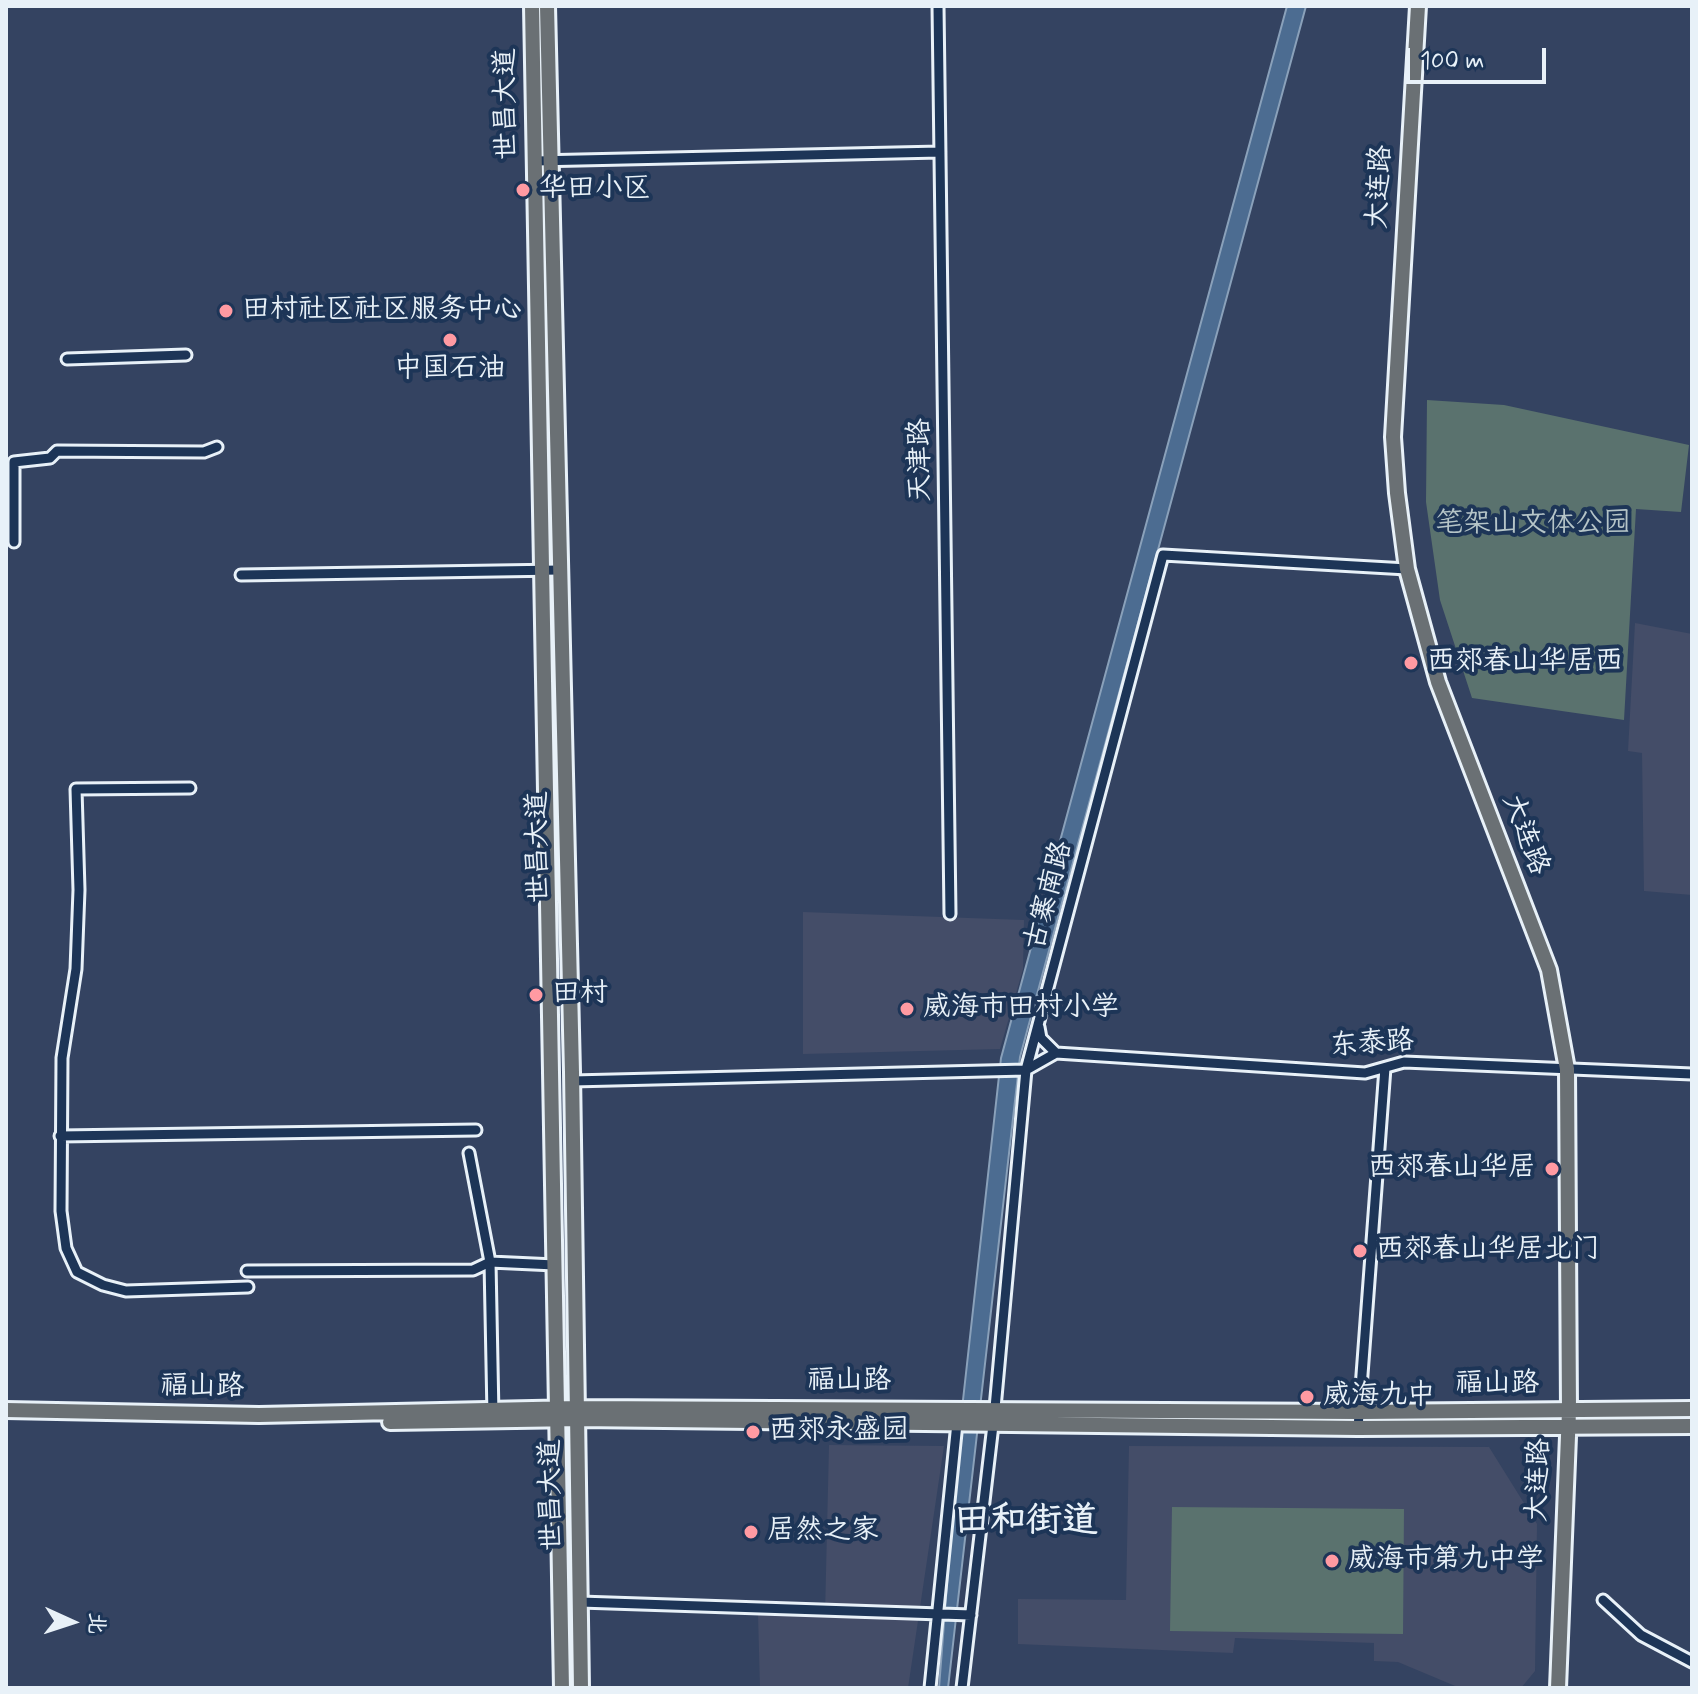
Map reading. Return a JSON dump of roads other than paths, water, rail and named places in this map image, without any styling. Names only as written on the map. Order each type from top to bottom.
[{"type":"main road","name":"世昌大道","points":[[532,6],[560,570],[572,1081],[581,1688]]},
{"type":"main road","name":"世昌大道","points":[[547,6],[542,161],[542,570],[562,1688]]},
{"type":"main road","name":"大连路","points":[[1418,6],[1393,437],[1407,569],[1438,682],[1549,970],[1567,1069],[1569,1411],[1558,1688]]},
{"type":"main road","name":"福山路","points":[[957,1416],[991,1408],[1360,1412],[1692,1409]]},
{"type":"main road","name":"福山路","points":[[6,1410],[259,1415],[493,1415]]},
{"type":"main road","points":[[6,1419],[559,1414],[957,1416]]},
{"type":"main road","name":"福山路","points":[[957,1416],[989,1424],[1358,1428],[1692,1426]]},
{"type":"street","name":"天津路","points":[[938,6],[950,914]]},
{"type":"street","points":[[542,161],[940,152]]},
{"type":"street","points":[[67,359],[186,355]]},
{"type":"street","points":[[14,542],[14,462],[50,458],[57,451],[204,452],[217,447]]},
{"type":"street","name":"古寨南路","points":[[962,1688],[966,1615],[991,1408],[1023,1070],[1038,1025],[1163,555],[1407,569]]},
{"type":"street","points":[[241,575],[560,570]]},
{"type":"street","points":[[190,788],[76,789],[79,890],[76,969],[62,1058],[60,1136],[63,1223],[66,1248],[77,1272],[103,1285],[126,1291],[184,1292],[205,1286],[248,1287]]},
{"type":"street","points":[[572,1081],[1023,1070],[1056,1053],[1041,1038],[1038,1025]]},
{"type":"street","name":"东泰路","points":[[1056,1053],[1365,1073],[1404,1062],[1692,1074]]},
{"type":"street","points":[[1358,1428],[1385,1068]]},
{"type":"street","points":[[60,1136],[476,1130]]},
{"type":"street","points":[[469,1153],[490,1262],[493,1415]]},
{"type":"street","points":[[247,1271],[473,1270],[490,1262],[555,1265]]},
{"type":"street","points":[[930,1688],[941,1613],[957,1416]]},
{"type":"street","points":[[1603,1600],[1641,1635],[1692,1662]]},
{"type":"street","points":[[580,1602],[966,1615]]},
{"type":"place","name":"华田小区","points":[[523,190]]},
{"type":"place","name":"田村社区社区服务中心","points":[[226,311]]},
{"type":"place","name":"中国石油","points":[[450,340]]},
{"type":"place","name":"西郊春山华居西","points":[[1411,663]]},
{"type":"place","name":"田村","points":[[536,995]]},
{"type":"place","name":"威海市田村小学","points":[[907,1009]]},
{"type":"place","name":"西郊春山华居","points":[[1552,1169]]},
{"type":"place","name":"西郊春山华居北门","points":[[1360,1251]]},
{"type":"place","name":"威海九中","points":[[1307,1397]]},
{"type":"place","name":"西郊永盛园","points":[[753,1432]]},
{"type":"place","name":"居然之家","points":[[751,1532]]},
{"type":"place","name":"威海市第九中学","points":[[1332,1561]]},
{"type":"district","name":"田和街道","points":[[1026,1523]]},
{"type":"park label","name":"笔架山文体公园","points":[[1533,525]]}]
